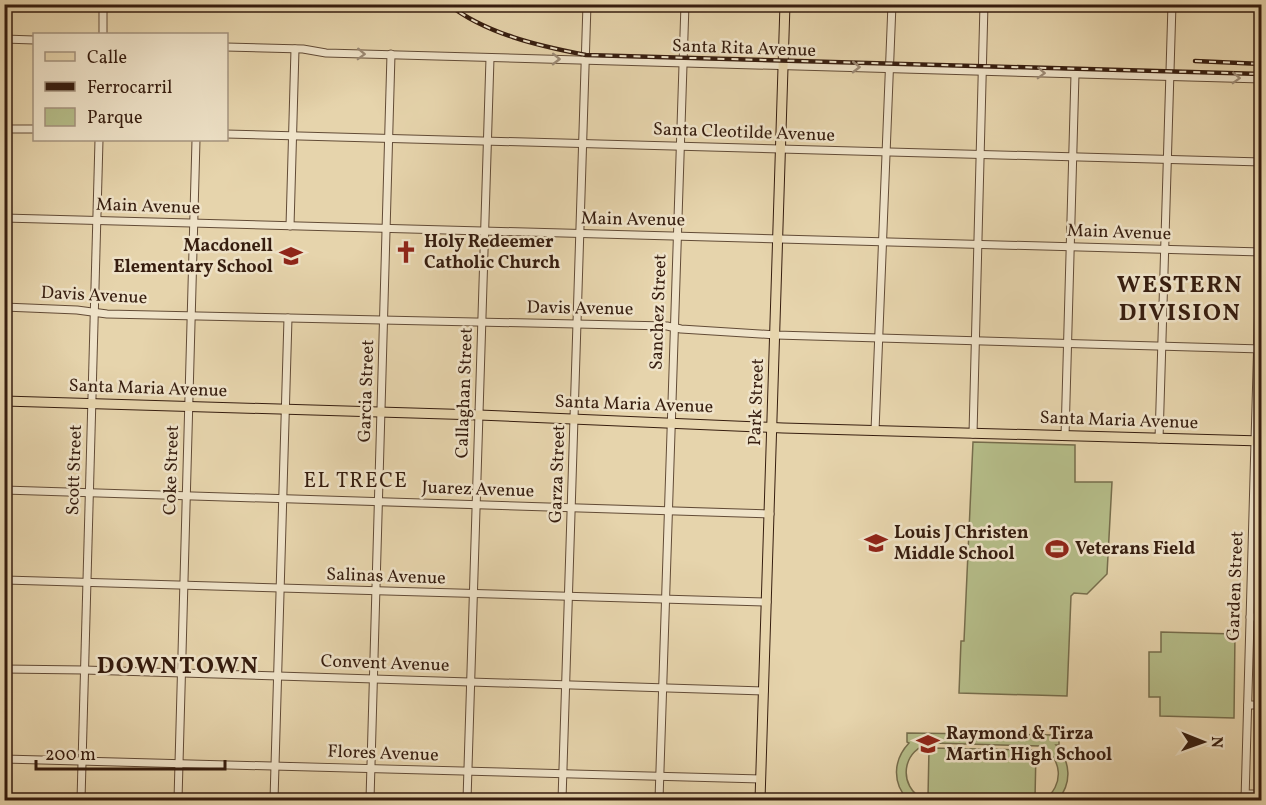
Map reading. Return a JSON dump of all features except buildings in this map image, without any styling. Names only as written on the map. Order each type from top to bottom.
[{"type":"main road","name":"Park Street","points":[[760,801],[785,4]]},
{"type":"main road","name":"Santa Maria Avenue","points":[[4,401],[381,411],[773,428],[1258,441]]},
{"type":"street","points":[[102,33],[103,4]]},
{"type":"street","name":"Garza Street","points":[[562,801],[587,4]]},
{"type":"street","name":"Sanchez Street","points":[[659,801],[679,146],[686,4]]},
{"type":"street","points":[[875,431],[892,4]]},
{"type":"street","points":[[973,434],[984,4]]},
{"type":"street","points":[[1159,439],[1172,4]]},
{"type":"street","points":[[4,39],[33,40]]},
{"type":"street","name":"Santa Rita Avenue","points":[[228,47],[490,58],[1262,79]]},
{"type":"street","points":[[290,226],[299,49]]},
{"type":"street","name":"Garcia Street","points":[[370,801],[391,54]]},
{"type":"street","name":"Callaghan Street","points":[[467,801],[490,58]]},
{"type":"street","points":[[1065,436],[1075,74]]},
{"type":"street","points":[[4,129],[33,129]]},
{"type":"street","name":"Santa Cleotilde Avenue","points":[[228,134],[1262,162]]},
{"type":"street","name":"Scott Street","points":[[81,801],[99,141]]},
{"type":"street","name":"Coke Street","points":[[178,801],[196,141]]},
{"type":"street","name":"Garden Street","points":[[1245,797],[1258,441],[1262,191]]},
{"type":"street","name":"Main Avenue","points":[[4,218],[1261,252]]},
{"type":"street","name":"Davis Avenue","points":[[4,307],[191,316],[578,324],[674,327],[776,335],[1260,349]]},
{"type":"street","points":[[274,801],[288,318]]},
{"type":"street","name":"Juarez Avenue","points":[[4,490],[770,514]]},
{"type":"street","points":[[1253,529],[1262,529]]},
{"type":"street","name":"Salinas Avenue","points":[[4,580],[767,602]]},
{"type":"street","points":[[1250,617],[1262,617]]},
{"type":"street","name":"Convent Avenue","points":[[4,669],[764,691]]},
{"type":"street","points":[[1248,705],[1262,705]]},
{"type":"street","name":"Flores Avenue","points":[[4,759],[761,779]]},
{"type":"street","points":[[1245,797],[1262,794]]},
{"type":"green space","points":[[973,442],[1075,445],[1075,482],[1112,482],[1107,574],[1087,594],[1074,593],[1071,596],[1067,696],[959,693],[961,641],[964,641]]},
{"type":"green space","points":[[1161,632],[1235,634],[1234,718],[1160,716],[1160,697],[1149,697],[1149,652],[1161,652]]},
{"type":"green space","points":[[907,733],[1059,735],[1059,745],[1056,745],[1067,765],[1066,787],[1058,800],[1043,800],[1055,787],[1058,772],[1053,757],[1039,746],[933,743],[915,752],[906,768],[910,786],[925,800],[908,800],[897,779],[897,764],[909,743]]},
{"type":"green space","points":[[929,748],[1036,750],[1035,799],[928,797]]},
{"type":"railway","points":[[4,40],[5,4]]},
{"type":"railway","points":[[448,4],[496,31],[532,43],[586,55],[1262,74]]},
{"type":"railway","points":[[1195,61],[1262,64]]},
{"type":"place","name":"Holy Redeemer Catholic Church","points":[[406,252]]},
{"type":"place","name":"Macdonell Elementary School","points":[[291,256]]},
{"type":"place","name":"Louis J Christen Middle School","points":[[876,543]]},
{"type":"place","name":"Veterans Field","points":[[1057,549]]},
{"type":"place","name":"Raymond & Tirza Martin High School","points":[[928,744]]},
{"type":"district","name":"WESTERN DIVISION","points":[[1180,300]]},
{"type":"district","name":"EL TRECE","points":[[356,481]]},
{"type":"district","name":"DOWNTOWN","points":[[178,667]]}]
